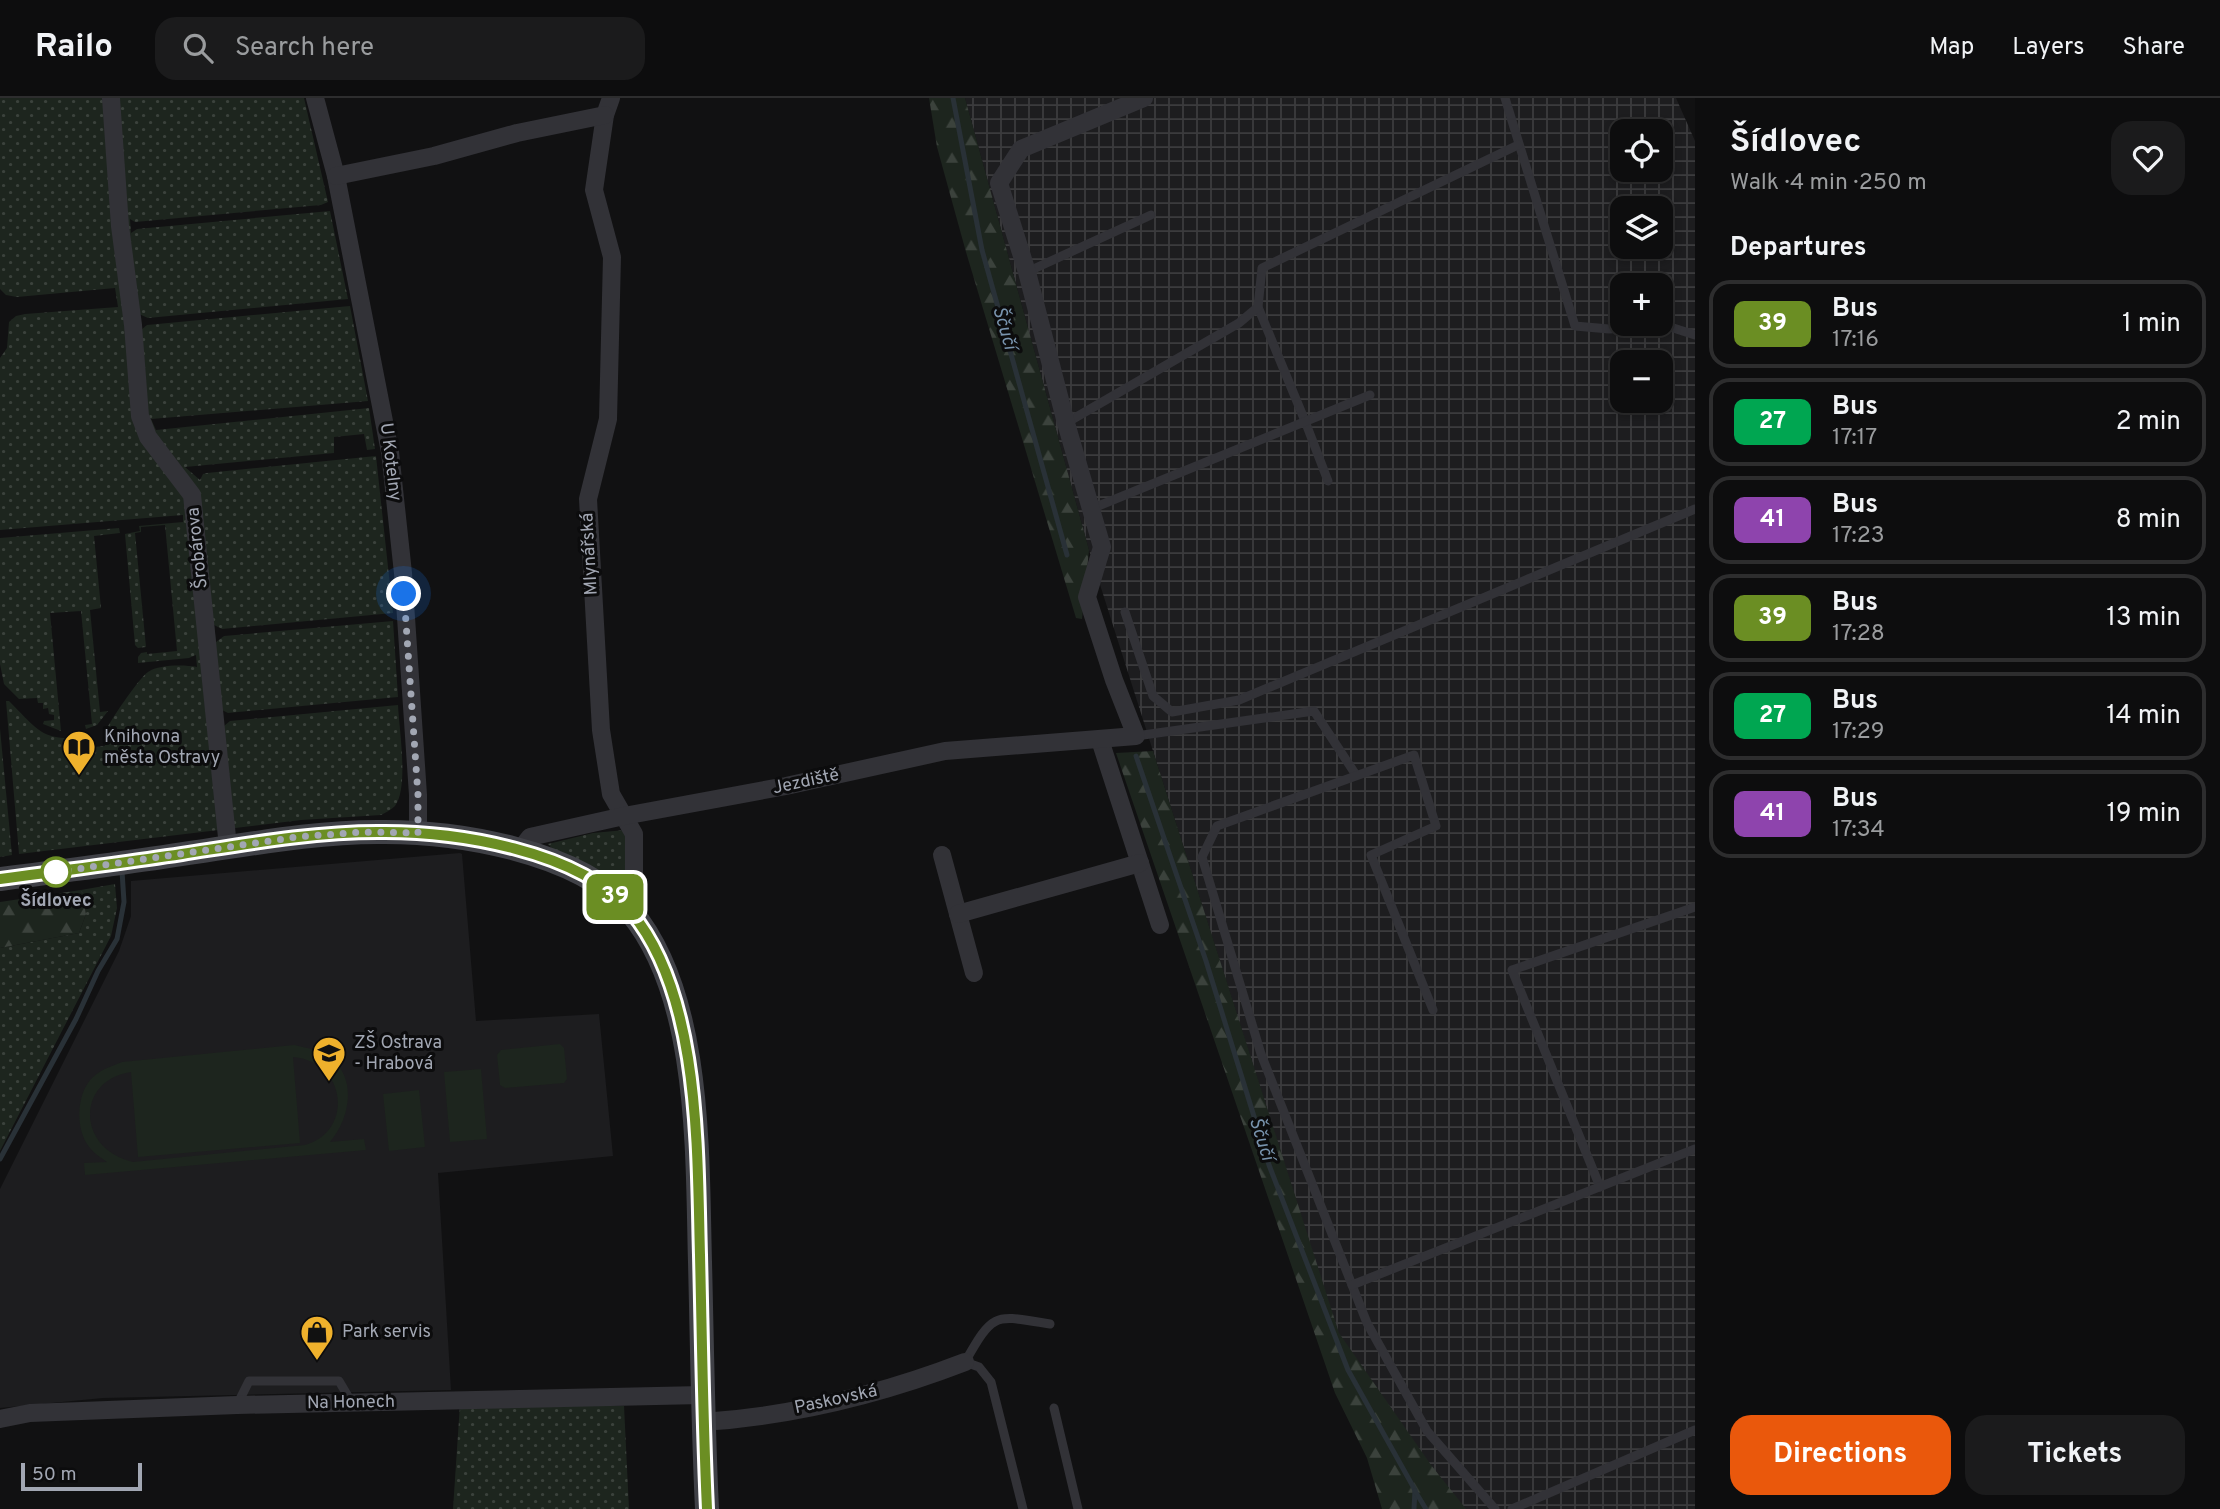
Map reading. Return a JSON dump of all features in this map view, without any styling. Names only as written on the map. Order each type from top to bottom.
[{"type":"main road","points":[[0,879],[320,834],[418,833],[482,841],[520,850],[582,875],[625,906],[646,932],[667,977],[691,1080],[698,1155],[702,1395],[707,1509]]},
{"type":"street","name":"Šrobárova","points":[[111,98],[120,226],[140,416],[148,437],[192,495],[228,847]]},
{"type":"street","name":"U Kotelny","points":[[315,98],[336,176],[390,452],[403,573],[418,795],[418,833]]},
{"type":"street","points":[[1136,736],[1114,680],[1087,597],[1102,547],[1066,423],[1027,272],[999,183],[1021,149],[1144,98]]},
{"type":"street","name":"Mlynářská","points":[[336,176],[434,156],[608,106],[594,190],[612,257],[608,419],[587,499],[601,730],[611,794],[634,834],[634,884],[625,906]]},
{"type":"street","name":"Jezdiště","points":[[520,850],[530,837],[625,816],[758,792],[945,751],[1136,736]]},
{"type":"street","points":[[1100,740],[1160,925]]},
{"type":"street","points":[[942,855],[974,973]]},
{"type":"street","points":[[958,914],[1140,863]]},
{"type":"street","name":"Paskovská","points":[[703,1422],[747,1419],[868,1395],[965,1362]]},
{"type":"street","name":"Na Honech","points":[[0,1419],[30,1413],[237,1405],[702,1395]]},
{"type":"lane","points":[[1505,98],[1575,326],[1609,329],[1664,325],[1695,335]]},
{"type":"lane","points":[[1328,481],[1258,307],[1262,268],[1518,145]]},
{"type":"lane","points":[[1027,272],[1151,215]]},
{"type":"lane","points":[[1066,423],[1240,323],[1258,307]]},
{"type":"lane","points":[[1091,509],[1370,395]]},
{"type":"lane","points":[[1125,612],[1153,696],[1172,712],[1239,700],[1695,509]]},
{"type":"lane","points":[[1136,736],[1314,711],[1356,775]]},
{"type":"lane","points":[[1433,1010],[1371,855],[1436,826],[1414,755],[1217,826],[1202,857],[1261,1054],[1367,1323],[1427,1431],[1495,1509]]},
{"type":"lane","points":[[1600,1187],[1512,970],[1695,907]]},
{"type":"lane","points":[[1352,1285],[1695,1149]]},
{"type":"lane","points":[[1023,1509],[991,1382],[979,1367],[965,1362],[991,1323],[1014,1318],[1051,1324]]},
{"type":"lane","points":[[1054,1408],[1078,1509]]},
{"type":"lane","points":[[1512,1509],[1695,1430]]},
{"type":"shaded area","points":[[965,98],[1676,98],[1695,141],[1695,1509],[1441,1509],[1355,1385],[1089,550]]},
{"type":"shaded area","points":[[460,853],[476,1021],[599,1014],[613,1156],[438,1173],[451,1390],[103,1398],[0,1408],[0,1189],[119,951],[131,916],[131,881]]},
{"type":"green space","points":[[0,98],[304,98],[328,202],[321,205],[135,222],[130,219],[131,233],[137,229],[330,211],[348,299],[148,318],[139,314],[141,330],[147,325],[350,306],[368,401],[151,419],[156,430],[369,408],[375,449],[367,450],[364,434],[334,437],[334,453],[185,467],[200,480],[203,474],[207,473],[376,456],[393,613],[222,629],[214,625],[216,642],[224,636],[393,621],[398,697],[228,713],[222,710],[224,726],[230,721],[398,705],[402,786],[395,806],[381,815],[301,820],[19,854],[6,701],[42,732],[59,738],[85,737],[86,742],[92,742],[93,747],[105,746],[104,735],[110,722],[148,672],[166,666],[197,667],[196,655],[138,663],[141,653],[177,651],[165,525],[141,527],[141,532],[135,533],[146,647],[138,648],[135,645],[125,534],[140,531],[139,526],[183,522],[183,515],[0,530],[0,358],[7,348],[9,322],[16,316],[25,314],[118,307],[115,288],[17,297],[6,295],[0,289]]},
{"type":"green space","points":[[929,98],[965,98],[1089,550],[1082,619],[1076,618],[966,252],[937,147]]},
{"type":"green space","points":[[119,528],[120,533],[94,536],[101,608],[90,610],[100,712],[108,711],[97,725],[86,729],[85,725],[92,724],[81,611],[50,613],[61,731],[43,724],[44,721],[54,720],[54,715],[49,714],[48,708],[43,709],[43,703],[38,703],[37,698],[19,699],[4,684],[0,664],[0,538]]},
{"type":"green space","points":[[0,729],[12,855],[0,857]]},
{"type":"green space","points":[[1153,751],[1339,1333],[1431,1465],[1466,1509],[1382,1509],[1367,1458],[1335,1393],[1116,753]]},
{"type":"green space","points":[[625,830],[627,875],[621,884],[600,871],[554,851],[548,844],[593,833]]},
{"type":"green space","points":[[115,884],[117,908],[111,936],[0,1151],[0,948],[79,933],[86,914],[81,890]]},
{"type":"green space","points":[[81,890],[86,914],[79,933],[0,948],[0,902]]},
{"type":"green space","points":[[560,1044],[564,1048],[567,1079],[564,1083],[505,1088],[500,1085],[497,1055],[501,1050]]},
{"type":"green space","points":[[294,1045],[318,1051],[331,1058],[339,1067],[348,1088],[346,1112],[330,1142],[364,1139],[366,1150],[85,1175],[84,1163],[107,1162],[91,1149],[83,1136],[79,1118],[81,1100],[88,1083],[96,1074],[122,1062]],"holes":[[[293,1057],[311,1062],[325,1071],[334,1084],[338,1098],[337,1113],[321,1138],[305,1145],[133,1162],[114,1155],[101,1144],[93,1130],[90,1115],[92,1101],[100,1088],[113,1078],[131,1072],[138,1157],[300,1143]]]},
{"type":"green space","points":[[481,1069],[487,1139],[450,1142],[444,1072]]},
{"type":"green space","points":[[419,1090],[425,1147],[389,1151],[383,1094]]},
{"type":"green space","points":[[460,1404],[624,1406],[629,1509],[453,1509]]},
{"type":"waterway","name":"Ščučí","points":[[953,98],[982,250],[1067,555]]},
{"type":"waterway","name":"Ščučí","points":[[1136,756],[1206,961],[1269,1165],[1348,1370],[1415,1490],[1414,1509]]},
{"type":"waterway","points":[[0,1159],[117,939],[124,902],[122,871]]},
{"type":"waterway","points":[[1415,1491],[1426,1509]]},
{"type":"bus line","name":"39","points":[[0,879],[297,837],[342,833],[418,833],[482,841],[520,850],[582,875],[619,900],[646,932],[667,977],[691,1080],[698,1155],[707,1509]]},
{"type":"place","name":"Knihovna města Ostravy","points":[[79,777]]},
{"type":"place","name":"Šídlovec","points":[[56,872]]},
{"type":"place","name":"ZŠ Ostrava - Hrabová","points":[[329,1083]]},
{"type":"place","name":"Park servis","points":[[317,1362]]},
{"type":"route","points":[[56,872],[320,834],[418,833],[418,795],[404,594]]}]
